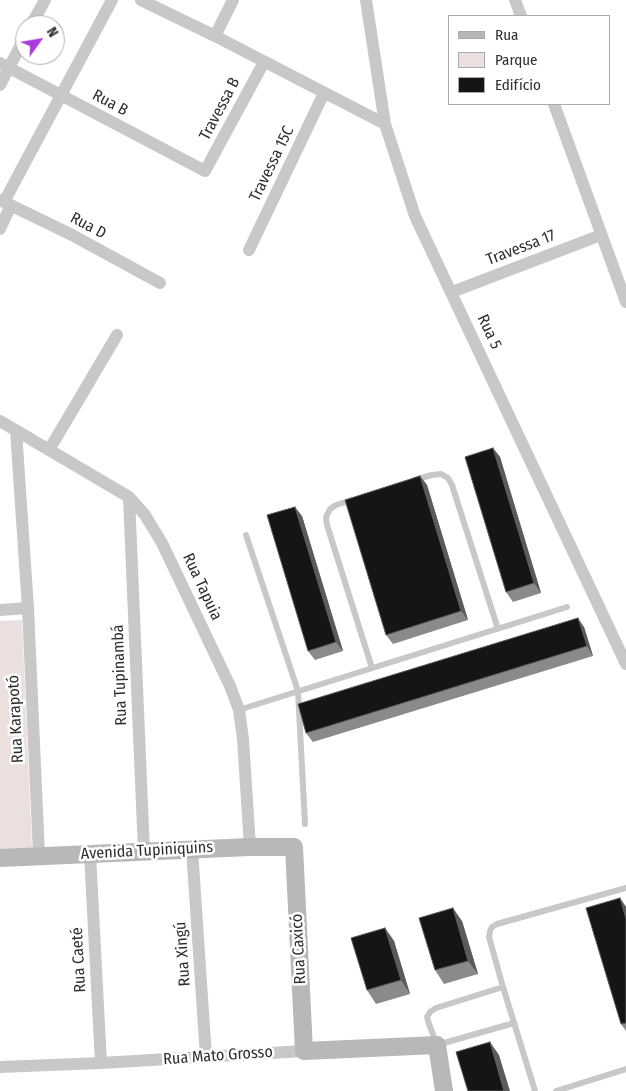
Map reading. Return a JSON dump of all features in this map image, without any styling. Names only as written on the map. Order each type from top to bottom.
[{"type":"street","points":[[36,15],[44,0]]},
{"type":"street","points":[[0,229],[5,202],[112,0]]},
{"type":"street","points":[[141,0],[385,124]]},
{"type":"street","points":[[215,36],[233,0]]},
{"type":"street","name":"Rua 5","points":[[366,0],[385,124],[415,216],[626,664]]},
{"type":"street","points":[[515,0],[521,15]]},
{"type":"street","points":[[0,85],[4,65],[15,50]]},
{"type":"street","name":"Travessa B","points":[[205,171],[264,62]]},
{"type":"street","name":"Rua B","points":[[4,65],[205,171]]},
{"type":"street","name":"Travessa 15C","points":[[249,250],[324,93]]},
{"type":"street","points":[[554,105],[626,302]]},
{"type":"street","name":"Rua D","points":[[5,202],[160,282]]},
{"type":"street","name":"Travessa 17","points":[[452,292],[601,236]]},
{"type":"street","points":[[49,450],[117,334]]},
{"type":"street","name":"Rua Tapuia","points":[[0,421],[129,496],[145,515],[162,542],[242,709],[250,847]]},
{"type":"street","name":"Rua Karapotó","points":[[16,431],[28,608],[39,856]]},
{"type":"street","name":"Rua Tupinambá","points":[[129,496],[144,852]]},
{"type":"street","points":[[0,610],[28,608]]},
{"type":"street","name":"Avenida Tupiniquins","points":[[0,858],[192,849],[294,847]]},
{"type":"street","name":"Rua Caxicó","points":[[294,847],[304,1051]]},
{"type":"street","name":"Rua Xingú","points":[[192,849],[206,1057]]},
{"type":"street","name":"Rua Caeté","points":[[90,854],[100,1063]]},
{"type":"street","points":[[437,1045],[444,1091]]},
{"type":"street","name":"Rua Mato Grosso","points":[[0,1067],[437,1045]]},
{"type":"lane","points":[[406,483],[432,475],[441,474],[448,478],[452,485],[498,629]]},
{"type":"lane","points":[[362,497],[336,505],[326,517],[326,525],[372,668]]},
{"type":"lane","points":[[246,535],[298,692],[305,824]]},
{"type":"lane","points":[[242,709],[567,607]]},
{"type":"lane","points":[[535,1091],[503,987],[489,937],[490,931],[492,927],[626,888]]},
{"type":"lane","points":[[503,987],[430,1012],[428,1024],[437,1045],[514,1023]]},
{"type":"lane","points":[[556,1091],[626,1069]]},
{"type":"green space","points":[[22,620],[32,849],[0,851],[0,621]]},
{"type":"building","points":[[493,448],[534,583],[506,592],[465,457]]},
{"type":"building","points":[[420,476],[461,611],[386,635],[345,500]]},
{"type":"building","points":[[295,507],[336,642],[308,651],[267,515]]},
{"type":"building","points":[[578,618],[587,646],[306,733],[298,704]]},
{"type":"building","points":[[620,898],[626,919],[626,1023],[621,1024],[586,908]]},
{"type":"building","points":[[453,908],[468,961],[435,970],[419,918]]},
{"type":"building","points":[[385,928],[401,980],[367,990],[351,938]]},
{"type":"building","points":[[490,1042],[504,1091],[468,1091],[456,1052]]}]
